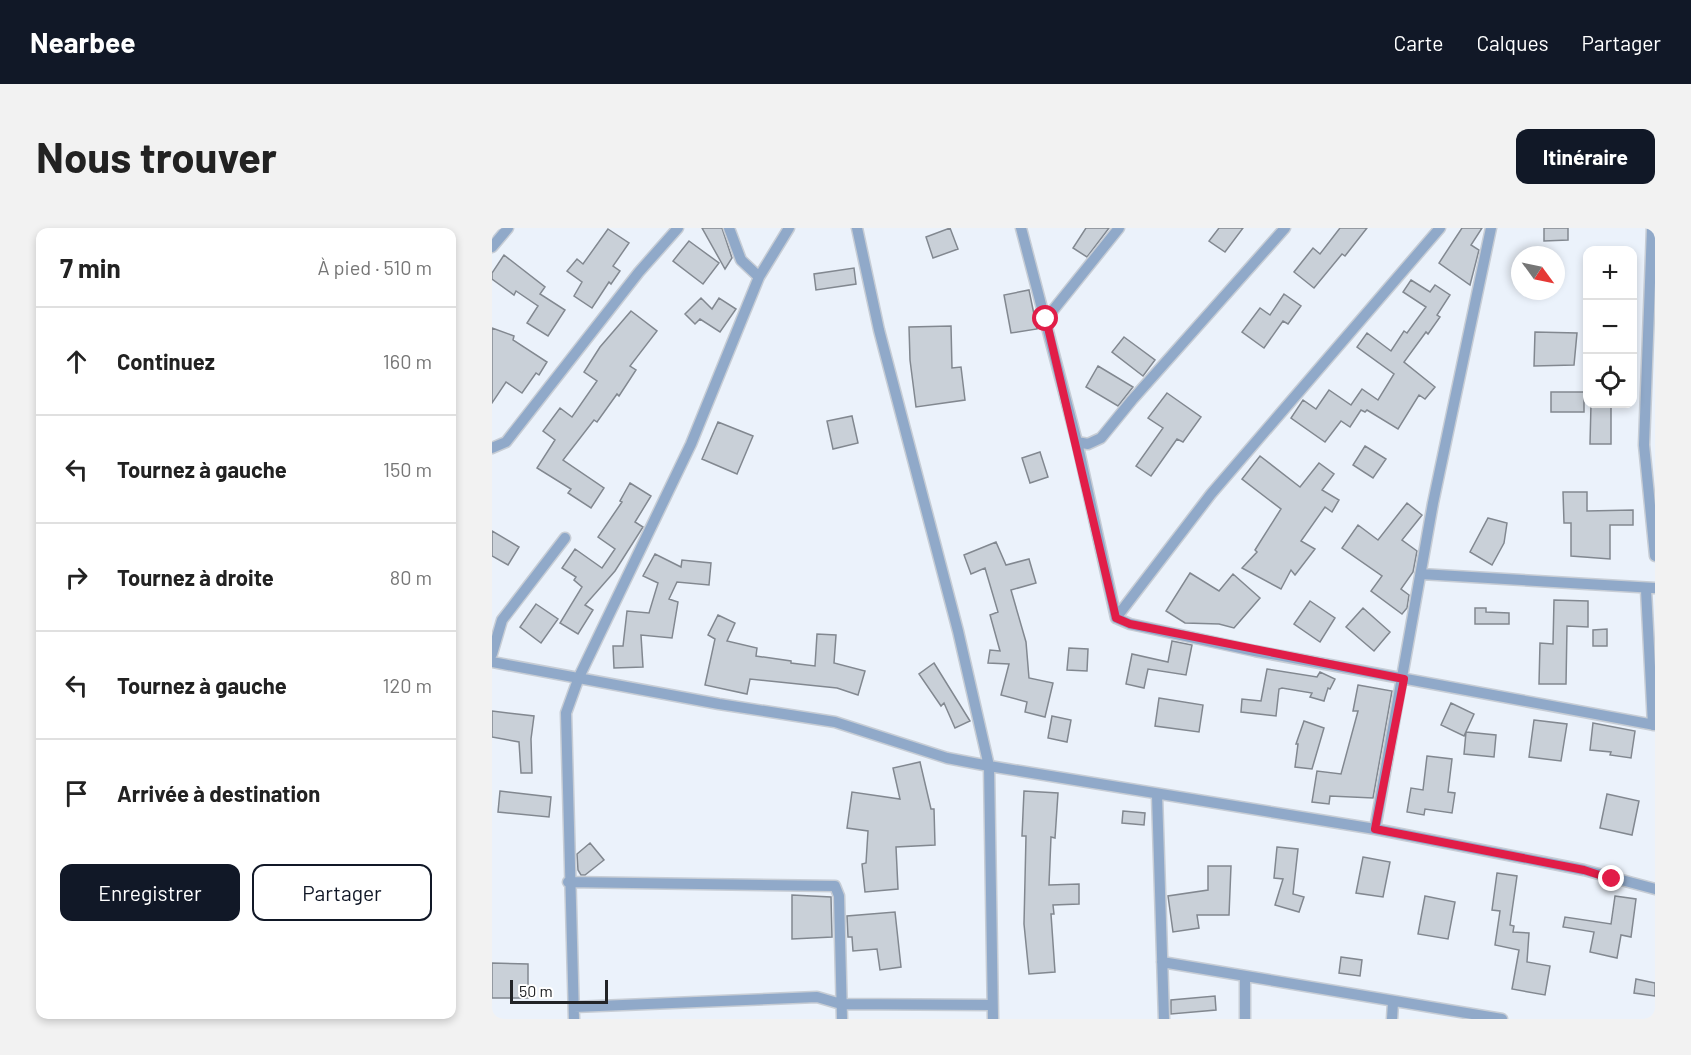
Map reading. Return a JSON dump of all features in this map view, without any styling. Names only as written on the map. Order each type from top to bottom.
[{"type":"street","points":[[492,247],[508,228]]},
{"type":"street","points":[[492,448],[506,442],[639,272],[678,228]]},
{"type":"street","points":[[729,228],[741,260],[759,277]]},
{"type":"street","points":[[574,1019],[568,882],[566,713],[579,677],[691,444],[759,277],[789,228]]},
{"type":"street","points":[[857,228],[879,330],[958,631],[989,766],[993,1019]]},
{"type":"street","points":[[1021,228],[1077,442],[1116,618]]},
{"type":"street","points":[[1046,319],[1119,228]]},
{"type":"street","points":[[1077,442],[1088,444],[1101,438],[1285,228]]},
{"type":"street","points":[[1116,618],[1211,494],[1440,228]]},
{"type":"street","points":[[1375,829],[1404,679],[1433,503],[1491,228]]},
{"type":"street","points":[[1652,228],[1644,445],[1655,556]]},
{"type":"street","points":[[492,654],[502,620],[565,538]]},
{"type":"street","points":[[1116,618],[1130,624],[1244,648],[1654,725],[1650,589],[1421,574]]},
{"type":"street","points":[[492,662],[729,706],[835,722],[947,758],[1157,795],[1375,829],[1584,870],[1655,889]]},
{"type":"street","points":[[1157,795],[1164,1019]]},
{"type":"street","points":[[568,882],[834,886],[839,896],[842,1019]]},
{"type":"street","points":[[1162,962],[1502,1019]]},
{"type":"street","points":[[1245,976],[1245,1019]]},
{"type":"street","points":[[574,1007],[817,997],[840,1004],[992,1005]]},
{"type":"street","points":[[1392,1019],[1393,1002]]},
{"type":"building","points":[[702,228],[722,228],[732,258],[725,269]]},
{"type":"building","points":[[950,228],[958,249],[933,258],[926,237]]},
{"type":"building","points":[[1086,228],[1109,228],[1087,257],[1073,248]]},
{"type":"building","points":[[1219,228],[1243,228],[1225,252],[1209,241]]},
{"type":"building","points":[[1340,228],[1367,228],[1345,256],[1342,254],[1314,288],[1294,272],[1313,248],[1320,254]]},
{"type":"building","points":[[1462,228],[1482,228],[1471,245],[1479,250],[1470,285],[1439,263]]},
{"type":"building","points":[[1544,228],[1568,228],[1568,240],[1544,241]]},
{"type":"building","points":[[608,229],[629,243],[613,266],[620,271],[611,284],[609,282],[592,308],[574,296],[582,282],[567,271],[577,259],[583,264]]},
{"type":"building","points":[[689,241],[719,263],[703,284],[673,261]]},
{"type":"building","points":[[504,255],[545,287],[540,294],[565,310],[548,336],[527,323],[538,306],[516,291],[514,295],[492,279],[492,273]]},
{"type":"building","points":[[854,268],[856,284],[816,290],[814,274]]},
{"type":"building","points":[[1411,280],[1430,292],[1435,285],[1450,295],[1437,315],[1440,317],[1404,362],[1435,387],[1425,399],[1419,395],[1398,429],[1367,410],[1365,412],[1361,410],[1350,427],[1341,421],[1325,442],[1291,418],[1303,400],[1316,409],[1329,390],[1351,405],[1362,389],[1378,400],[1394,374],[1357,347],[1367,333],[1391,351],[1404,331],[1407,333],[1426,307],[1403,292]]},
{"type":"building","points":[[1029,290],[1037,329],[1011,333],[1004,295]]},
{"type":"building","points":[[1284,294],[1301,306],[1288,324],[1283,321],[1264,348],[1242,332],[1260,308],[1270,315]]},
{"type":"building","points":[[701,298],[712,309],[719,298],[736,309],[720,332],[700,319],[695,324],[685,314]]},
{"type":"building","points":[[631,311],[657,331],[630,366],[636,370],[619,396],[617,394],[597,422],[594,420],[563,460],[604,488],[591,508],[568,493],[571,489],[537,468],[555,440],[543,431],[560,408],[572,417],[597,381],[584,372],[600,347]]},
{"type":"building","points":[[951,326],[952,368],[961,367],[965,400],[916,407],[910,360],[909,327]]},
{"type":"building","points":[[492,328],[514,336],[513,340],[547,362],[539,375],[536,373],[522,393],[506,382],[492,403]]},
{"type":"building","points":[[1535,332],[1577,333],[1574,365],[1534,366]]},
{"type":"building","points":[[1124,337],[1155,360],[1143,376],[1112,352]]},
{"type":"building","points":[[1098,366],[1133,387],[1118,406],[1086,387]]},
{"type":"building","points":[[1551,392],[1583,392],[1584,412],[1551,412]]},
{"type":"building","points":[[1167,393],[1201,417],[1183,442],[1177,439],[1151,476],[1136,466],[1163,428],[1148,418]]},
{"type":"building","points":[[1591,408],[1611,408],[1611,444],[1590,444]]},
{"type":"building","points":[[852,416],[858,443],[833,449],[827,421]]},
{"type":"building","points":[[718,422],[753,436],[737,474],[702,459]]},
{"type":"building","points":[[1365,446],[1386,459],[1373,478],[1353,465]]},
{"type":"building","points":[[1040,452],[1048,477],[1030,483],[1022,458]]},
{"type":"building","points":[[1260,456],[1300,487],[1319,463],[1334,474],[1322,490],[1339,500],[1332,512],[1325,507],[1301,541],[1315,549],[1295,575],[1291,570],[1281,589],[1242,568],[1257,552],[1255,550],[1281,509],[1242,479]]},
{"type":"building","points":[[630,483],[651,496],[635,522],[643,527],[615,571],[585,605],[593,610],[578,634],[560,623],[582,587],[574,580],[576,577],[562,568],[575,549],[602,568],[615,549],[598,537],[622,502],[620,501]]},
{"type":"building","points":[[1563,492],[1587,492],[1587,511],[1633,510],[1633,525],[1610,525],[1610,559],[1571,556],[1571,523],[1564,523]]},
{"type":"building","points":[[1407,503],[1422,515],[1402,540],[1417,551],[1413,572],[1401,589],[1409,595],[1407,608],[1402,614],[1371,591],[1382,576],[1342,548],[1358,525],[1378,540]]},
{"type":"building","points":[[1488,518],[1507,523],[1504,543],[1492,565],[1470,552]]},
{"type":"building","points":[[492,531],[519,547],[508,565],[492,556]]},
{"type":"building","points":[[996,542],[1006,565],[1029,559],[1036,583],[1011,590],[1026,642],[1029,678],[1053,683],[1045,717],[1025,712],[1027,702],[1001,695],[1009,664],[988,663],[990,650],[1000,651],[990,615],[998,612],[985,568],[971,574],[964,555]]},
{"type":"building","points":[[655,554],[681,567],[682,560],[711,563],[709,585],[677,582],[669,599],[678,602],[672,638],[641,635],[643,667],[614,668],[613,646],[623,646],[627,611],[649,613],[658,583],[643,576]]},
{"type":"building","points":[[1190,573],[1219,591],[1233,574],[1260,598],[1234,628],[1219,624],[1185,623],[1166,611]]},
{"type":"building","points":[[1554,600],[1588,601],[1588,627],[1567,626],[1566,684],[1539,684],[1540,643],[1553,644]]},
{"type":"building","points":[[1310,601],[1335,618],[1320,642],[1294,624]]},
{"type":"building","points":[[536,604],[558,619],[541,643],[520,627]]},
{"type":"building","points":[[1363,608],[1390,632],[1374,651],[1346,627]]},
{"type":"building","points":[[1475,608],[1486,608],[1486,612],[1509,613],[1509,624],[1475,624]]},
{"type":"building","points":[[718,615],[735,623],[727,641],[757,648],[756,656],[791,661],[791,663],[815,666],[817,634],[836,635],[834,663],[865,671],[858,695],[837,688],[750,679],[747,694],[705,685],[715,639],[708,635]]},
{"type":"building","points":[[1607,629],[1607,646],[1593,646],[1593,630]]},
{"type":"building","points":[[1172,641],[1192,645],[1186,675],[1148,669],[1144,688],[1126,684],[1132,654],[1168,662]]},
{"type":"building","points":[[1069,648],[1088,649],[1087,671],[1067,670]]},
{"type":"building","points":[[934,663],[970,721],[955,728],[944,703],[941,706],[919,674]]},
{"type":"building","points":[[1267,669],[1317,677],[1320,672],[1335,679],[1330,689],[1328,688],[1324,701],[1310,697],[1312,693],[1282,688],[1279,689],[1276,716],[1241,712],[1242,699],[1261,701]]},
{"type":"building","points":[[1358,685],[1392,691],[1373,798],[1330,796],[1329,804],[1312,802],[1317,771],[1341,774],[1358,711],[1353,711]]},
{"type":"building","points":[[1159,698],[1203,705],[1199,732],[1155,726]]},
{"type":"building","points":[[1451,703],[1474,714],[1464,736],[1441,725]]},
{"type":"building","points":[[492,711],[534,716],[531,739],[532,773],[521,773],[519,742],[492,737]]},
{"type":"building","points":[[1052,716],[1071,720],[1067,742],[1048,738]]},
{"type":"building","points":[[1534,720],[1567,724],[1561,761],[1529,757]]},
{"type":"building","points":[[1304,721],[1324,728],[1312,769],[1295,767],[1298,744],[1296,744]]},
{"type":"building","points":[[1593,723],[1635,731],[1631,758],[1610,755],[1611,752],[1590,750]]},
{"type":"building","points":[[1466,732],[1496,735],[1494,757],[1464,754]]},
{"type":"building","points":[[1427,756],[1452,759],[1448,792],[1455,793],[1452,813],[1425,809],[1424,815],[1407,812],[1411,788],[1423,790]]},
{"type":"building","points":[[920,762],[931,809],[934,809],[935,845],[896,847],[898,889],[865,892],[862,864],[866,863],[868,831],[847,828],[852,792],[900,799],[893,768]]},
{"type":"building","points":[[500,791],[551,797],[549,817],[498,812]]},
{"type":"building","points":[[1024,791],[1058,793],[1055,838],[1051,837],[1049,885],[1079,884],[1079,904],[1053,905],[1054,914],[1051,914],[1055,972],[1029,974],[1024,924],[1026,836],[1022,836]]},
{"type":"building","points":[[1607,794],[1639,801],[1632,835],[1600,828]]},
{"type":"building","points":[[1123,811],[1145,813],[1144,825],[1122,823]]},
{"type":"building","points":[[590,843],[604,860],[585,875],[581,875],[578,870],[577,854]]},
{"type":"building","points":[[1277,847],[1298,849],[1293,894],[1304,897],[1299,912],[1275,905],[1283,879],[1274,878]]},
{"type":"building","points":[[1363,857],[1390,862],[1383,897],[1356,893]]},
{"type":"building","points":[[1208,866],[1231,866],[1229,915],[1197,915],[1199,928],[1173,932],[1168,896],[1208,890]]},
{"type":"building","points":[[1497,873],[1517,876],[1510,925],[1514,926],[1513,932],[1529,933],[1527,962],[1550,966],[1545,995],[1512,989],[1519,950],[1495,945],[1500,911],[1492,910]]},
{"type":"building","points":[[792,895],[831,897],[832,937],[792,939]]},
{"type":"building","points":[[1425,896],[1455,902],[1448,939],[1418,934]]},
{"type":"building","points":[[1615,896],[1636,899],[1631,937],[1621,935],[1617,958],[1590,952],[1594,932],[1563,927],[1565,917],[1611,924]]},
{"type":"building","points":[[895,912],[901,967],[880,970],[877,949],[853,951],[852,937],[848,937],[847,916]]},
{"type":"building","points":[[1341,957],[1362,960],[1360,976],[1339,973]]},
{"type":"building","points":[[492,963],[528,964],[528,998],[492,998]]},
{"type":"building","points":[[1636,979],[1655,983],[1655,996],[1634,993]]},
{"type":"building","points":[[1215,996],[1216,1010],[1171,1014],[1171,1000]]},
{"type":"route","points":[[1046,319],[1077,442],[1116,618],[1130,624],[1255,651],[1404,679],[1375,829],[1584,870],[1612,879]]}]
